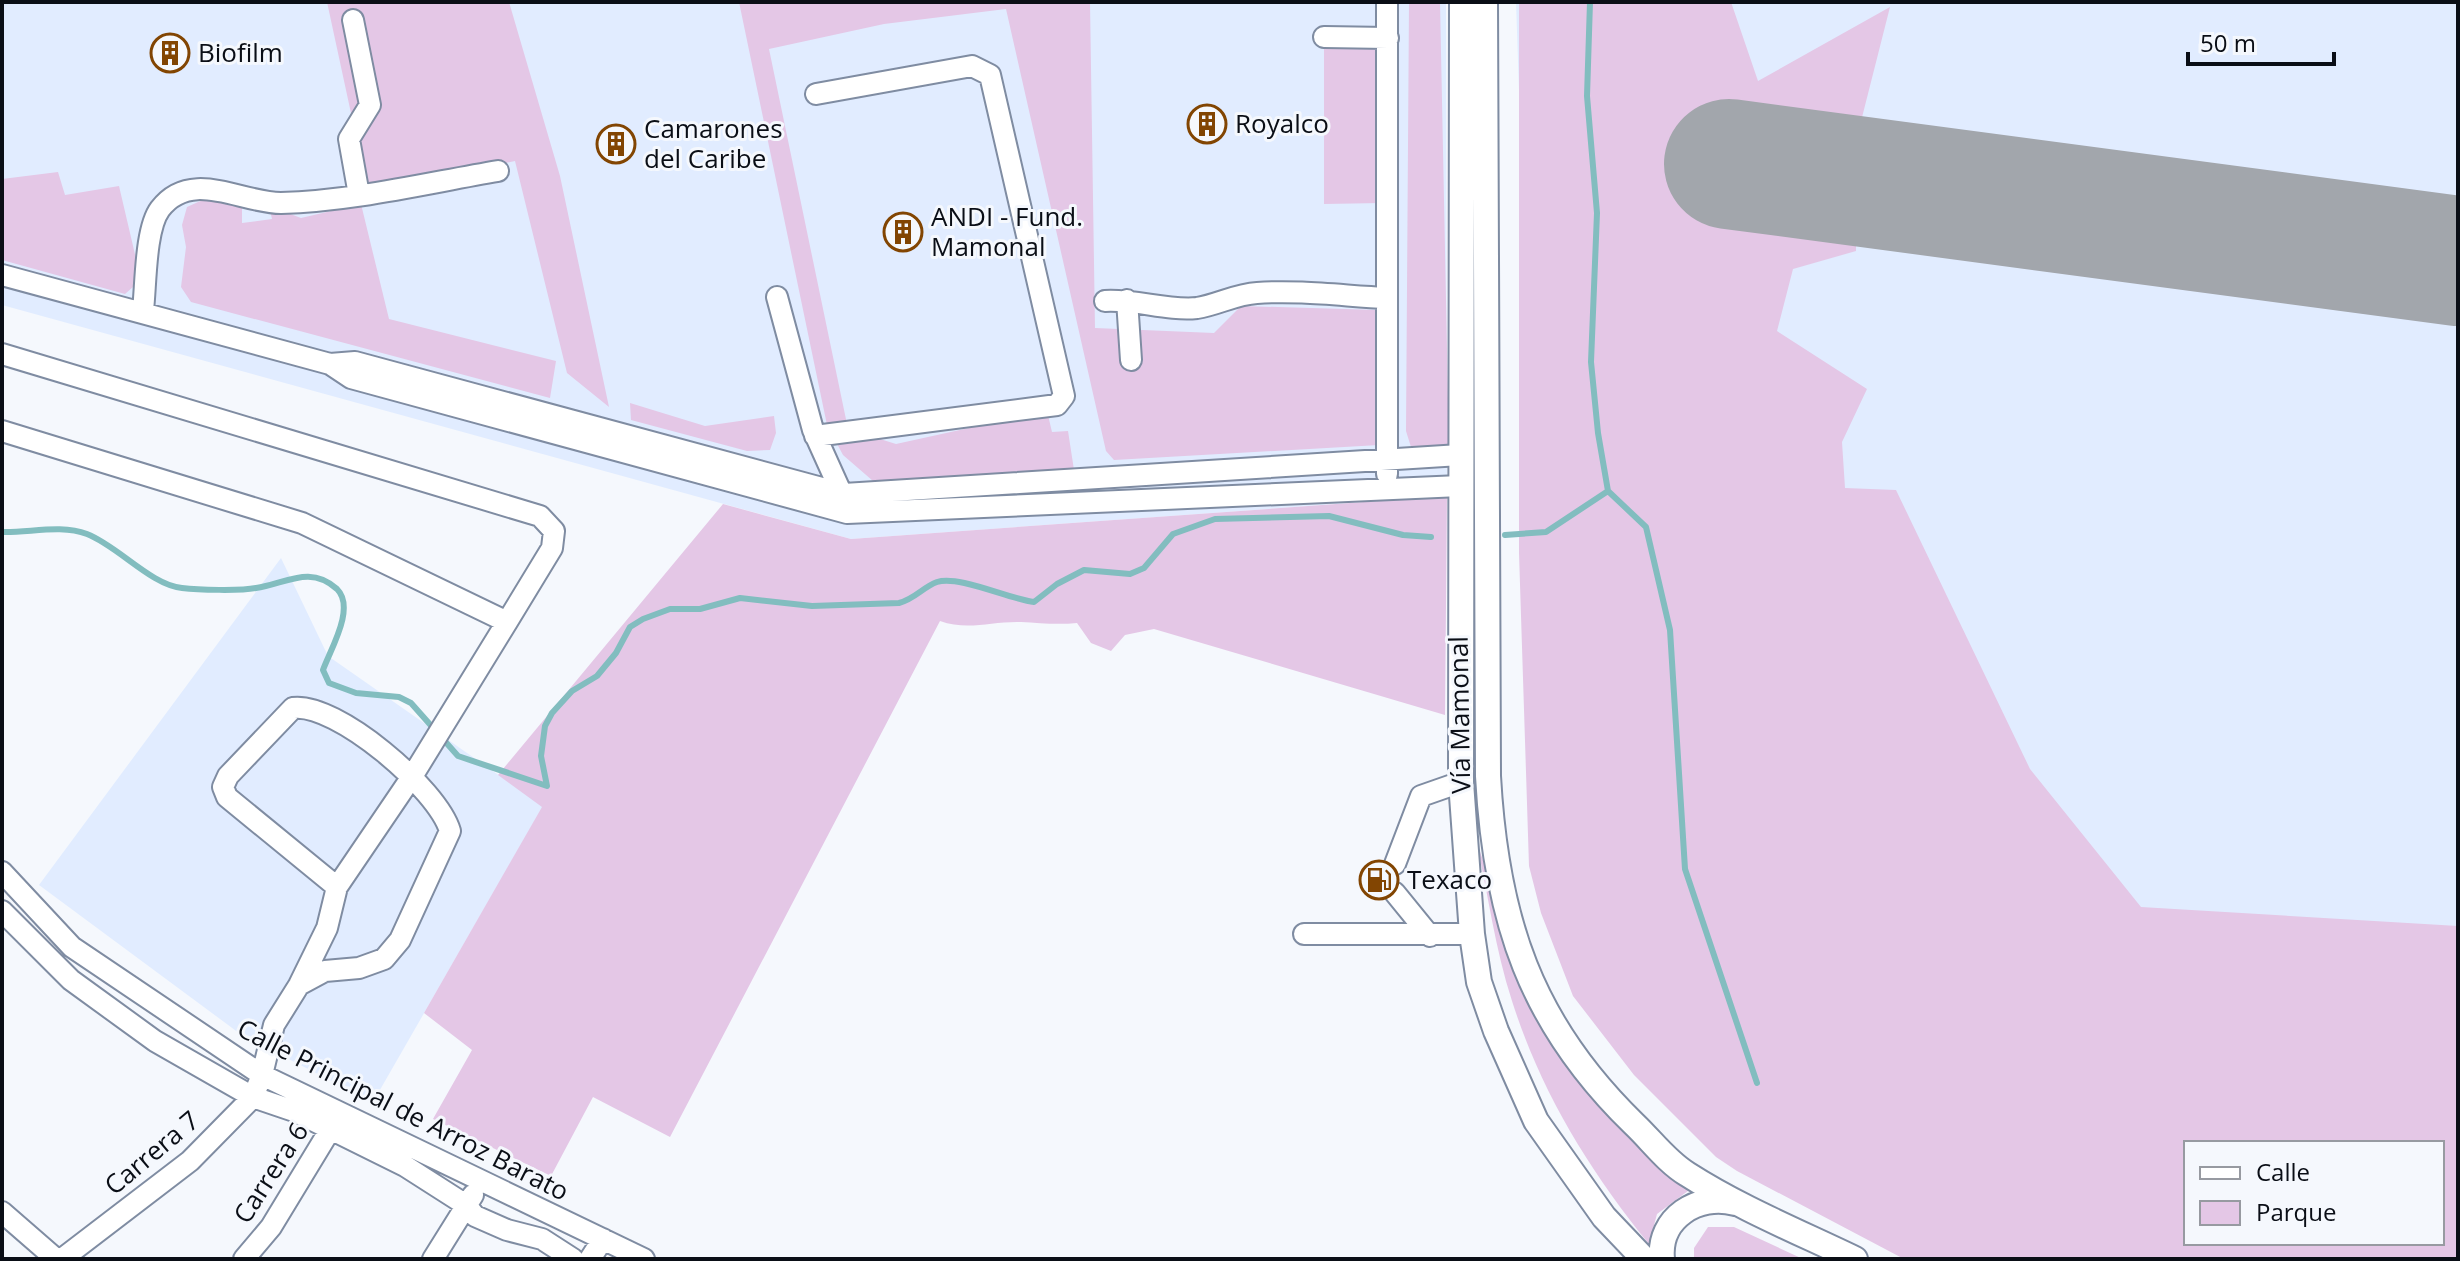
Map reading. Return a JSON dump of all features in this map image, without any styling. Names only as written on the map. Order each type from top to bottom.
[{"type":"main road","name":"Vía Mamonal","points":[[1462,2],[1461,782],[1472,934],[1479,982],[1536,1121],[1604,1217],[1644,1259]]},
{"type":"main road","name":"Vía Mamonal","points":[[1485,2],[1488,776],[1491,829],[1501,889],[1517,951],[1569,1051],[1589,1078],[1684,1173],[1855,1259]]},
{"type":"main road","points":[[1662,1259],[1666,1232],[1689,1206],[1706,1200],[1741,1204]]},
{"type":"street","points":[[1386,490],[1387,2]]},
{"type":"street","points":[[353,20],[370,105],[349,139],[359,195]]},
{"type":"street","points":[[1324,37],[1388,38]]},
{"type":"street","points":[[815,436],[1057,405],[1064,396],[990,75],[972,66],[816,94]]},
{"type":"street","points":[[143,310],[153,223],[161,208],[179,193],[201,188],[278,203],[359,195],[498,171]]},
{"type":"street","points":[[2,275],[143,310],[330,364],[355,362],[656,454],[846,504],[1096,503],[1460,486]]},
{"type":"street","points":[[1105,301],[1127,300],[1173,308],[1200,307],[1228,297],[1257,293],[1387,298]]},
{"type":"street","points":[[777,297],[815,436],[846,504]]},
{"type":"street","points":[[1127,300],[1131,360]]},
{"type":"street","points":[[2,354],[540,516],[554,531],[552,548],[507,622],[413,775],[337,887],[227,797],[223,787],[228,776],[293,708],[302,707],[332,717],[413,775],[450,831],[400,940],[384,959],[359,968],[325,971],[299,985]]},
{"type":"street","points":[[2,431],[302,523],[507,622]]},
{"type":"street","points":[[846,504],[1091,477],[1460,455]]},
{"type":"street","points":[[1091,477],[1096,503]]},
{"type":"street","points":[[1395,864],[1421,796],[1461,782]]},
{"type":"street","name":"Calle Principal de Arroz Barato","points":[[2,872],[72,947],[335,1121],[481,1181],[644,1259]]},
{"type":"street","name":"Carrera 7","points":[[59,1259],[190,1161],[253,1097],[262,1075],[274,1025],[299,985],[327,928],[337,887]]},
{"type":"street","points":[[1395,893],[1430,936]]},
{"type":"street","points":[[2,911],[71,980],[155,1041],[253,1097],[335,1121],[466,1205],[475,1216],[507,1230],[542,1239],[573,1259]]},
{"type":"street","points":[[1304,934],[1472,934]]},
{"type":"street","name":"Carrera 6","points":[[244,1259],[271,1227],[335,1121]]},
{"type":"street","points":[[433,1259],[481,1181]]},
{"type":"street","points":[[2,1212],[59,1259]]},
{"type":"street","points":[[590,1259],[603,1239]]},
{"type":"shaded area","points":[[2,2],[1446,2],[1447,496],[851,539],[2,305]]},
{"type":"shaded area","points":[[1516,2],[2458,2],[2458,1259],[1928,1259],[1534,533]]},
{"type":"shaded area","points":[[281,558],[328,656],[543,806],[373,1102],[243,1036],[39,885]]},
{"type":"green space","points":[[327,2],[509,2],[560,176],[609,407],[567,373],[515,161],[368,192]]},
{"type":"green space","points":[[739,2],[1090,2],[1095,328],[1214,333],[1241,306],[1378,310],[1379,445],[1114,460],[1106,451],[1006,9],[884,24],[769,49],[848,429],[896,444],[1047,411],[1052,432],[1068,431],[1074,470],[888,494],[843,455],[827,425]]},
{"type":"green space","points":[[1409,2],[1440,2],[1449,448],[1430,456],[1411,447],[1406,431]]},
{"type":"green space","points":[[1519,2],[1731,2],[1758,81],[1890,7],[1856,141],[1856,251],[1793,269],[1777,331],[1867,389],[1842,442],[1845,488],[1896,490],[2030,769],[2141,907],[2458,926],[2458,1259],[1904,1259],[1716,1157],[1634,1075],[1573,996],[1541,913],[1529,866],[1519,553]]},
{"type":"green space","points":[[1324,45],[1383,50],[1382,203],[1324,204]]},
{"type":"green space","points":[[58,172],[65,195],[119,186],[141,280],[125,294],[2,260],[2,179]]},
{"type":"green space","points":[[207,198],[242,206],[242,223],[272,219],[269,206],[301,218],[361,204],[389,319],[556,361],[550,398],[191,302],[181,287],[186,247],[182,225],[187,207]]},
{"type":"green space","points":[[630,403],[705,426],[774,416],[776,433],[770,450],[747,451],[631,420]]},
{"type":"green space","points":[[1447,496],[1445,715],[1154,629],[1125,635],[1111,651],[1091,643],[1077,623],[970,625],[940,621],[670,1137],[593,1097],[551,1176],[433,1119],[472,1050],[424,1013],[542,807],[498,775],[723,504],[851,539]]},
{"type":"green space","points":[[1476,840],[1530,996],[1696,1185],[1657,1214],[1649,1244],[1587,1159],[1537,1067],[1506,981]]},
{"type":"green space","points":[[1708,1227],[1734,1227],[1803,1259],[1694,1259],[1694,1248]]},
{"type":"waterway","points":[[1590,2],[1587,96],[1597,213],[1591,362],[1598,433],[1608,491],[1646,527],[1670,630],[1685,869],[1757,1083]]},
{"type":"waterway","points":[[1505,535],[1546,532],[1608,491]]},
{"type":"waterway","points":[[2,532],[56,529],[87,534],[158,580],[182,588],[249,589],[307,577],[327,582],[337,589],[344,607],[340,629],[323,670],[329,683],[356,693],[399,697],[411,703],[458,756],[547,786],[541,756],[545,726],[552,713],[572,691],[597,676],[616,653],[630,627],[670,609],[700,609],[740,598],[812,606],[899,603],[932,584],[946,581],[971,584],[1034,602],[1057,584],[1084,570],[1130,574],[1144,568],[1173,534],[1215,519],[1329,516],[1403,535],[1431,537]]},
{"type":"runway","points":[[1729,164],[2458,261]]},
{"type":"place","name":"Biofilm","points":[[170,53]]},
{"type":"place","name":"Royalco","points":[[1207,124]]},
{"type":"place","name":"Camarones del Caribe","points":[[616,144]]},
{"type":"place","name":"ANDI - Fund. Mamonal","points":[[903,232]]},
{"type":"place","name":"Texaco","points":[[1379,880]]}]
